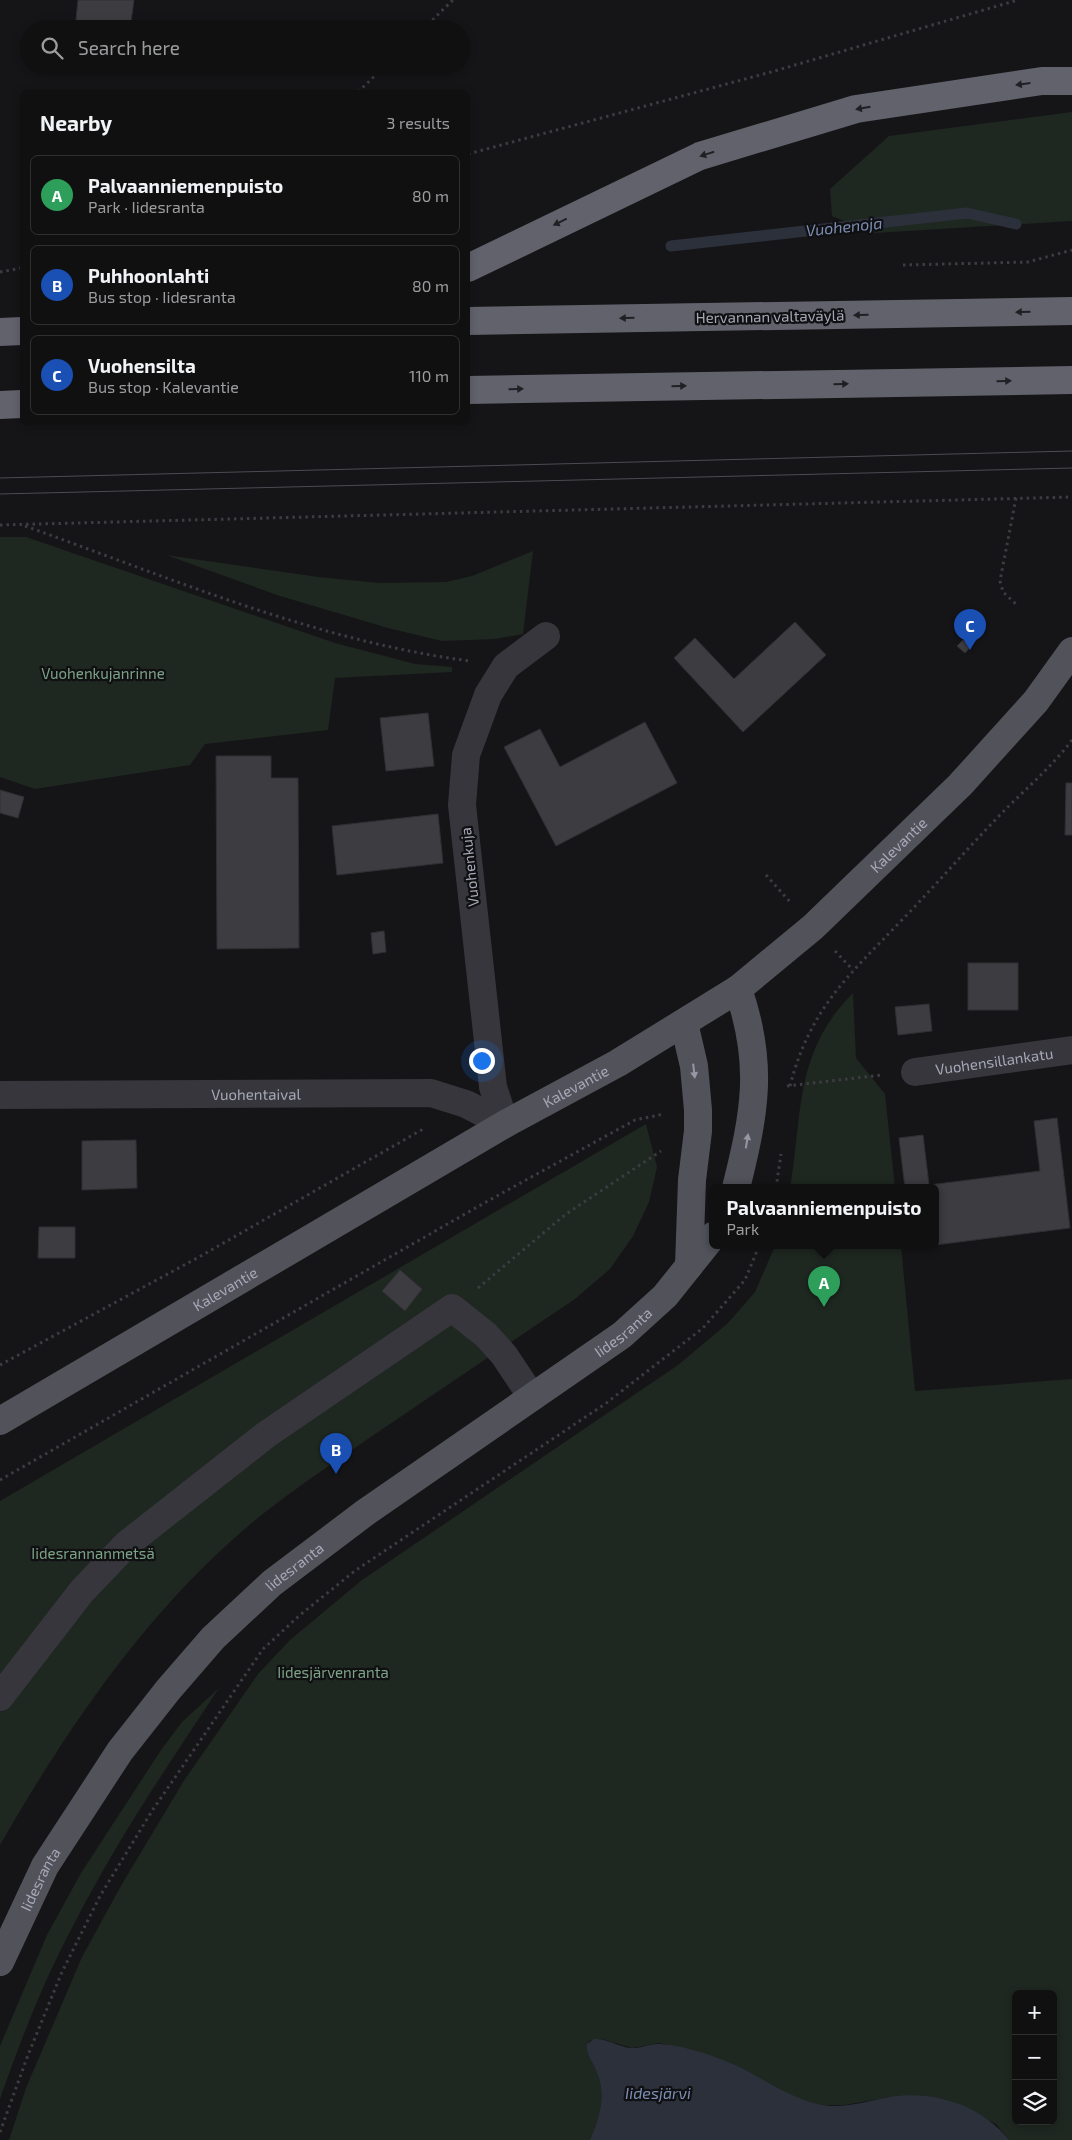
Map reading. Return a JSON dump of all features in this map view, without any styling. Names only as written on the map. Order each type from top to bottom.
[{"type":"highway","points":[[470,267],[700,156],[856,109],[1042,81],[1072,81]]},
{"type":"highway","name":"Hervannan valtaväylä","points":[[470,321],[1072,311]]},
{"type":"highway","points":[[0,332],[20,331]]},
{"type":"highway","points":[[470,390],[1072,380]]},
{"type":"highway","points":[[0,405],[20,404]]},
{"type":"main road","name":"Kalevantie","points":[[0,1421],[505,1124],[618,1063],[738,989],[813,927],[960,785],[1036,701],[1072,652]]},
{"type":"main road","points":[[737,1184],[754,1096],[754,1050],[748,1019],[738,989]]},
{"type":"main road","points":[[684,1023],[694,1066],[698,1110],[698,1131],[692,1180],[689,1266]]},
{"type":"main road","name":"Iidesranta","points":[[0,1962],[50,1858],[120,1751],[168,1690],[213,1638],[272,1583],[327,1542],[622,1335],[665,1296],[709,1241]]},
{"type":"street","name":"Vuohenkuja","points":[[505,1124],[493,1087],[462,805],[466,754],[488,695],[506,666],[546,636]]},
{"type":"street","name":"Vuohensillankatu","points":[[915,1072],[1072,1050]]},
{"type":"street","name":"Vuohentaival","points":[[0,1095],[431,1093],[466,1104],[505,1124]]},
{"type":"street","points":[[0,1697],[82,1591],[127,1544],[267,1434],[452,1308],[486,1335],[504,1355],[532,1397]]},
{"type":"path","points":[[432,20],[453,0]]},
{"type":"path","points":[[470,153],[771,72],[1018,0]]},
{"type":"path","points":[[360,90],[376,75]]},
{"type":"path","points":[[903,265],[1028,262],[1072,250]]},
{"type":"path","points":[[0,272],[20,268]]},
{"type":"path","points":[[0,525],[1072,497]]},
{"type":"path","points":[[1016,498],[1000,581],[1003,592],[1018,606]]},
{"type":"path","points":[[22,525],[235,602],[339,634],[398,650],[506,666]]},
{"type":"path","points":[[790,1085],[801,1048],[819,1012],[852,970],[998,816],[1059,757],[1072,740]]},
{"type":"path","points":[[754,1096],[790,1085],[915,1072]]},
{"type":"path","points":[[0,1365],[198,1257],[466,1104]]},
{"type":"path","points":[[0,1480],[477,1207],[635,1120],[698,1110]]},
{"type":"path","points":[[452,1308],[566,1214],[664,1149]]},
{"type":"path","points":[[0,2132],[28,2055],[62,1972],[100,1896],[147,1818],[263,1648],[300,1614],[356,1570],[605,1404],[703,1328],[745,1280],[758,1249]]},
{"type":"green space","points":[[1072,112],[1072,221],[875,233],[832,216],[830,189],[889,136]]},
{"type":"green space","name":"Vuohenkujanrinne","points":[[0,537],[26,537],[335,643],[415,664],[452,667],[452,672],[335,678],[328,730],[205,744],[190,765],[35,789],[0,777]]},
{"type":"green space","points":[[533,551],[523,634],[495,639],[442,641],[388,628],[280,596],[166,555],[318,577],[380,583],[446,582],[472,576]]},
{"type":"green space","points":[[853,993],[856,1058],[885,1094],[895,1184],[791,1184],[804,1084],[820,1038],[834,1015]]},
{"type":"green space","name":"Iidesrannanmetsä","points":[[646,1124],[657,1167],[649,1202],[633,1236],[610,1269],[575,1299],[321,1471],[259,1517],[219,1552],[147,1628],[115,1669],[54,1756],[0,1845],[0,1501]]},
{"type":"green space","name":"Iidesjärvenranta","points":[[774,1249],[901,1249],[915,1391],[1072,1379],[1072,2140],[1009,2140],[996,2124],[944,2099],[892,2097],[844,2105],[821,2105],[794,2097],[726,2061],[694,2050],[659,2043],[632,2048],[602,2039],[589,2041],[588,2046],[590,2058],[598,2074],[602,2092],[597,2124],[590,2140],[9,2140],[26,2088],[82,1957],[122,1884],[185,1779],[258,1674],[290,1640],[362,1580],[678,1365],[728,1323],[755,1292]]},
{"type":"green space","points":[[219,1688],[143,1804],[90,1893],[43,1988],[0,2099],[0,2046],[47,1935],[81,1873],[161,1750],[182,1722]]},
{"type":"water","name":"Iidesjärvi","points":[[594,2039],[630,2048],[660,2044],[693,2050],[738,2066],[794,2096],[827,2106],[863,2103],[907,2095],[940,2098],[971,2109],[998,2128],[1009,2140],[590,2140],[597,2122],[602,2097],[599,2079],[587,2048],[587,2044]]},
{"type":"building","points":[[78,0],[134,0],[131,20],[76,20]]},
{"type":"building","points":[[795,622],[826,655],[743,732],[674,658],[695,638],[734,679]]},
{"type":"building","points":[[974,629],[981,635],[965,653],[957,646]]},
{"type":"building","points":[[428,713],[434,766],[386,771],[380,718]]},
{"type":"building","points":[[645,722],[677,783],[556,846],[504,747],[540,729],[560,767]]},
{"type":"building","points":[[216,756],[271,756],[271,778],[298,778],[299,948],[217,949]]},
{"type":"building","points":[[1066,783],[1072,783],[1072,835],[1065,835]]},
{"type":"building","points":[[0,790],[24,797],[18,818],[0,813]]},
{"type":"building","points":[[438,814],[443,863],[337,875],[332,826]]},
{"type":"building","points":[[384,931],[386,952],[373,954],[371,933]]},
{"type":"building","points":[[968,963],[1018,963],[1018,1010],[968,1010]]},
{"type":"building","points":[[929,1004],[932,1031],[898,1035],[895,1007]]},
{"type":"building","points":[[1057,1118],[1070,1228],[939,1244],[939,1184],[937,1184],[1040,1171],[1034,1121]]},
{"type":"building","points":[[923,1135],[929,1184],[905,1184],[899,1138]]},
{"type":"building","points":[[136,1140],[137,1188],[82,1190],[82,1141]]},
{"type":"building","points":[[39,1227],[75,1227],[75,1258],[38,1258]]},
{"type":"building","points":[[400,1270],[422,1289],[405,1311],[382,1291]]},
{"type":"waterway","name":"Vuohenoja","points":[[671,246],[967,213],[1016,224]]},
{"type":"tram line","points":[[0,478],[1072,451]]},
{"type":"tram line","points":[[0,494],[1072,468]]},
{"type":"place","name":"Vuohensilta","points":[[970,650]]},
{"type":"place","name":"Palvaanniemenpuisto","points":[[824,1307]]},
{"type":"place","name":"Puhhoonlahti","points":[[336,1474]]}]
